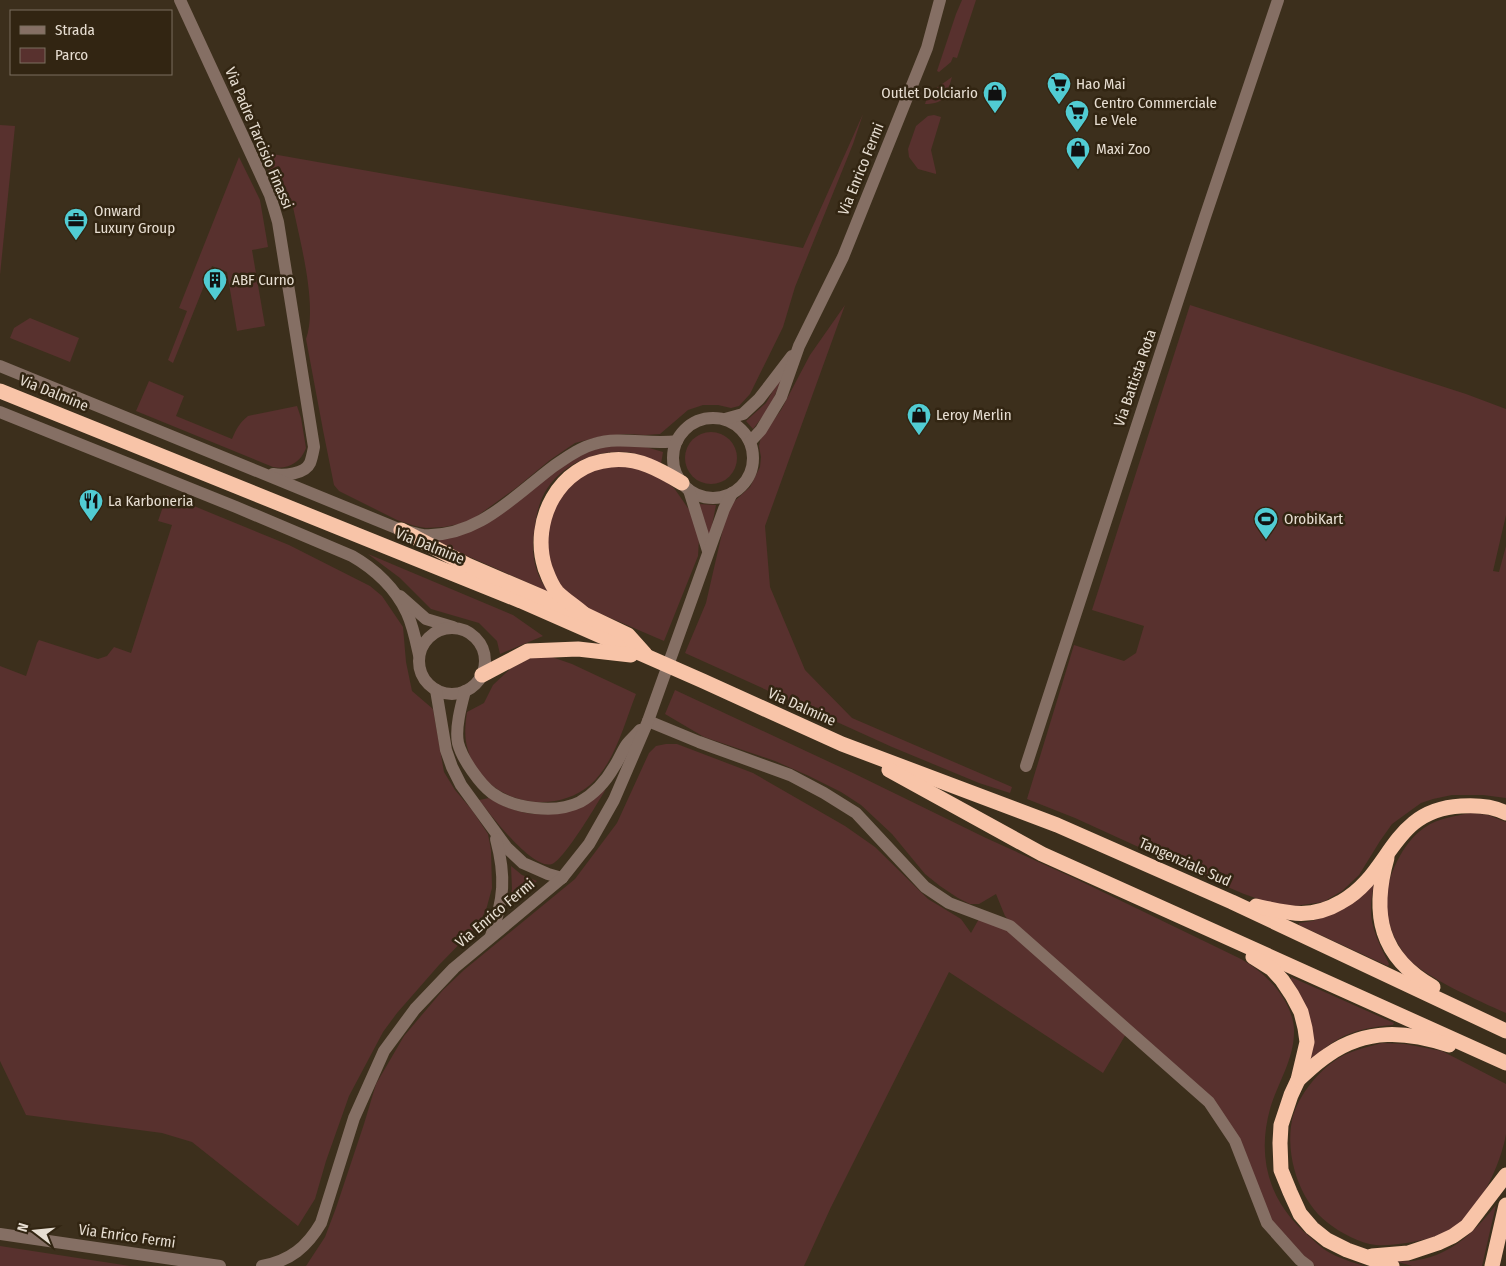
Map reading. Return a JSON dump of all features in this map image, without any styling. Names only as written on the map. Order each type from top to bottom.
[{"type":"highway","name":"Via Dalmine","points":[[0,391],[521,601],[842,744]]},
{"type":"highway","points":[[584,614],[557,591],[548,576],[541,556],[540,535],[545,513],[557,489],[569,477],[588,465],[610,460],[635,460],[661,471],[686,487]]},
{"type":"highway","points":[[401,530],[467,564],[628,635],[648,657]]},
{"type":"highway","points":[[482,674],[528,651],[578,649],[648,657]]},
{"type":"highway","points":[[842,744],[1042,854],[1506,1063]]},
{"type":"highway","name":"Tangenziale Sud","points":[[842,744],[1056,825],[1232,902],[1506,1031]]},
{"type":"highway","points":[[1232,902],[1293,914],[1308,914],[1325,909],[1341,903],[1367,881],[1400,835],[1421,817],[1452,806],[1468,805],[1504,811]]},
{"type":"highway","points":[[1389,851],[1383,877],[1380,917],[1385,935],[1394,954],[1419,979],[1506,1031]]},
{"type":"highway","points":[[1183,917],[1272,969],[1282,980],[1297,1003],[1305,1028],[1307,1042],[1298,1080],[1290,1095],[1281,1125],[1281,1170],[1300,1214],[1312,1228],[1328,1240],[1347,1250],[1392,1266]]},
{"type":"highway","points":[[1298,1080],[1328,1054],[1344,1045],[1374,1035],[1393,1034],[1422,1038],[1506,1063]]},
{"type":"highway","points":[[1365,1256],[1408,1253],[1453,1236],[1468,1226],[1506,1176]]},
{"type":"highway","points":[[1492,1266],[1506,1205]]},
{"type":"street","name":"Via Padre Tarcisio Finassi","points":[[180,0],[270,195],[276,214],[314,447],[310,463],[306,468],[293,473],[279,475],[246,466]]},
{"type":"street","name":"Via Enrico Fermi","points":[[262,1266],[276,1263],[296,1252],[312,1239],[321,1223],[354,1118],[384,1051],[415,1009],[454,968],[562,878],[589,844],[614,800],[648,721],[724,509],[732,493],[742,486],[749,476],[753,465],[753,453],[750,442],[761,430],[781,397],[799,346],[843,257],[927,48],[940,0]]},
{"type":"street","name":"Via Battista Rota","points":[[1026,766],[1205,217],[1278,0]]},
{"type":"street","name":"Via Enrico Fermi","points":[[677,441],[683,431],[702,419],[725,419],[743,414],[759,399],[799,346]]},
{"type":"street","points":[[0,366],[401,530],[421,535],[443,534],[466,529],[485,519],[572,453],[594,444],[617,441],[659,443],[677,441],[674,452],[676,474],[686,487],[708,551]]},
{"type":"street","points":[[0,412],[227,503],[367,564],[426,619],[465,631],[474,636],[484,654],[482,674],[478,681],[465,691],[456,694],[436,690],[428,684],[422,675],[419,665],[419,655],[412,625],[406,611],[389,586]]},
{"type":"street","points":[[725,419],[736,424],[750,442]]},
{"type":"street","points":[[686,487],[700,495],[711,498],[722,497],[732,493]]},
{"type":"street","points":[[419,655],[428,638],[436,632],[455,628]]},
{"type":"street","points":[[436,690],[446,750],[461,785],[507,848],[523,862],[548,874],[562,878]]},
{"type":"street","points":[[465,691],[458,714],[458,743],[467,763],[477,777],[492,793],[511,803],[549,809],[579,802],[599,788],[614,768],[626,745],[648,721],[699,742],[790,775],[824,792],[856,813],[925,887],[949,903],[1010,926],[1209,1102],[1235,1141],[1267,1224],[1300,1260],[1308,1266]]},
{"type":"street","points":[[491,937],[498,917],[503,884],[501,860],[493,829]]},
{"type":"street","name":"Via Enrico Fermi","points":[[0,1234],[220,1266]]},
{"type":"green space","points":[[962,0],[976,0],[957,58],[953,57],[951,62],[939,72],[937,71]]},
{"type":"green space","points":[[952,77],[947,93],[941,100],[932,104],[925,104],[928,94]]},
{"type":"green space","points":[[863,114],[853,144],[795,287],[783,327],[750,394],[739,406],[731,408],[718,405],[703,405],[688,410],[660,434],[602,436],[575,443],[473,519],[444,527],[426,528],[397,520],[339,491],[334,485],[306,339],[309,326],[309,292],[293,207],[282,201],[261,152],[803,248]]},
{"type":"green space","points":[[928,116],[941,117],[931,150],[936,174],[918,169],[909,157],[908,149],[916,126]]},
{"type":"green space","points":[[0,125],[15,126],[0,275]]},
{"type":"green space","points":[[239,157],[260,200],[268,247],[252,250],[265,326],[237,331],[227,272],[212,266],[173,363],[168,360],[187,311],[179,308]]},
{"type":"green space","points":[[845,305],[765,526],[770,587],[805,670],[852,718],[1012,787],[1010,793],[979,783],[892,747],[685,653],[706,603],[728,507],[750,487],[760,467],[759,446],[761,437],[781,410],[810,355]]},
{"type":"green space","points":[[1190,305],[1466,394],[1506,409],[1506,515],[1493,571],[1499,572],[1506,546],[1506,798],[1483,795],[1452,795],[1421,803],[1392,824],[1359,875],[1342,891],[1323,902],[1295,906],[1270,903],[1244,894],[1075,818],[1027,799],[1074,645],[1124,661],[1136,653],[1144,626],[1092,610]]},
{"type":"green space","points":[[30,318],[79,338],[70,362],[10,338],[14,328]]},
{"type":"green space","points":[[787,366],[770,407],[753,429],[746,421],[766,403]]},
{"type":"green space","points":[[149,381],[184,396],[176,416],[232,439],[240,424],[248,416],[297,406],[306,448],[304,453],[289,466],[273,467],[136,411]]},
{"type":"green space","points":[[706,432],[716,432],[730,439],[737,453],[737,463],[730,477],[716,484],[706,484],[696,480],[689,473],[685,463],[685,453],[689,443],[696,436]]},
{"type":"green space","points":[[617,444],[646,447],[663,452],[661,464],[633,453],[606,453],[580,461],[558,476],[549,486],[542,498],[537,516],[533,553],[540,578],[549,592],[456,551],[435,539],[460,535],[583,452]]},
{"type":"green space","points":[[603,466],[630,466],[662,479],[674,488],[690,511],[699,539],[698,556],[664,641],[578,604],[556,583],[544,543],[556,498],[578,478]]},
{"type":"green space","points":[[167,495],[289,545],[370,586],[382,596],[403,627],[406,662],[412,691],[433,709],[444,772],[488,834],[491,850],[492,888],[486,910],[478,925],[439,965],[383,1032],[349,1096],[315,1199],[298,1226],[192,1142],[162,1133],[26,1115],[0,1061],[0,666],[26,676],[39,640],[98,659],[107,656],[114,647],[131,653],[172,525],[158,521]]},
{"type":"green space","points":[[698,504],[716,505],[709,541]]},
{"type":"green space","points":[[368,554],[513,615],[543,636],[500,654],[497,641],[479,623],[431,609],[400,578]]},
{"type":"green space","points":[[534,656],[549,656],[572,664],[636,694],[618,742],[599,776],[590,785],[574,795],[556,801],[538,802],[520,799],[502,792],[487,782],[476,768],[466,741],[467,712],[484,703],[493,685],[510,669]]},
{"type":"green space","points":[[675,690],[1074,878],[1241,959],[1260,972],[1283,997],[1292,1018],[1294,1029],[1292,1050],[1273,1099],[1266,1128],[1266,1163],[1270,1180],[1276,1196],[1285,1211],[1314,1241],[1343,1259],[1364,1266],[1315,1266],[1302,1257],[1270,1220],[1239,1138],[1012,924],[1005,916],[996,894],[979,904],[970,904],[958,898],[925,874],[892,834],[861,805],[841,792],[775,761],[704,737],[665,714]]},
{"type":"green space","points":[[677,744],[753,773],[845,826],[875,847],[928,899],[961,919],[971,933],[980,917],[1007,930],[1126,1034],[1103,1073],[949,972],[831,1207],[804,1266],[306,1266],[325,1237],[376,1084],[404,1036],[443,990],[464,970],[575,879],[617,823],[649,753],[656,746]]},
{"type":"green space","points":[[606,789],[573,842],[558,860],[552,864],[544,864],[523,851],[479,800],[489,798],[512,809],[535,814],[547,814],[572,809],[584,804]]},
{"type":"green space","points":[[1471,813],[1488,815],[1506,822],[1506,1013],[1453,988],[1415,965],[1406,957],[1398,944],[1391,930],[1387,914],[1386,894],[1392,873],[1409,842],[1416,834],[1435,822]]},
{"type":"green space","points":[[511,866],[522,875],[537,881],[511,904],[509,903],[512,889]]},
{"type":"green space","points":[[1375,876],[1371,900],[1372,923],[1389,964],[1388,966],[1299,925],[1299,923],[1313,921],[1342,908]]},
{"type":"green space","points":[[1291,977],[1394,1023],[1393,1025],[1369,1028],[1348,1034],[1330,1044],[1309,1060],[1305,1008]]},
{"type":"green space","points":[[1382,1043],[1405,1044],[1442,1051],[1506,1084],[1506,1134],[1499,1160],[1487,1188],[1470,1213],[1460,1223],[1439,1235],[1417,1241],[1376,1245],[1350,1237],[1333,1227],[1309,1203],[1296,1176],[1290,1134],[1294,1112],[1298,1103],[1302,1095],[1320,1073],[1344,1055]]},
{"type":"green space","points":[[1496,1205],[1482,1266],[1412,1266],[1395,1261],[1412,1261],[1431,1257],[1453,1247],[1480,1224]]},
{"type":"green space","points":[[0,1246],[130,1266],[0,1266]]},
{"type":"place","name":"Hao Mai","points":[[1059,105]]},
{"type":"place","name":"Outlet Dolciario","points":[[995,114]]},
{"type":"place","name":"Centro Commerciale Le Vele","points":[[1077,133]]},
{"type":"place","name":"Maxi Zoo","points":[[1078,170]]},
{"type":"place","name":"Onward Luxury Group","points":[[76,241]]},
{"type":"place","name":"ABF Curno","points":[[215,301]]},
{"type":"place","name":"Leroy Merlin","points":[[919,436]]},
{"type":"place","name":"La Karboneria","points":[[91,522]]},
{"type":"place","name":"OrobiKart","points":[[1266,540]]}]
